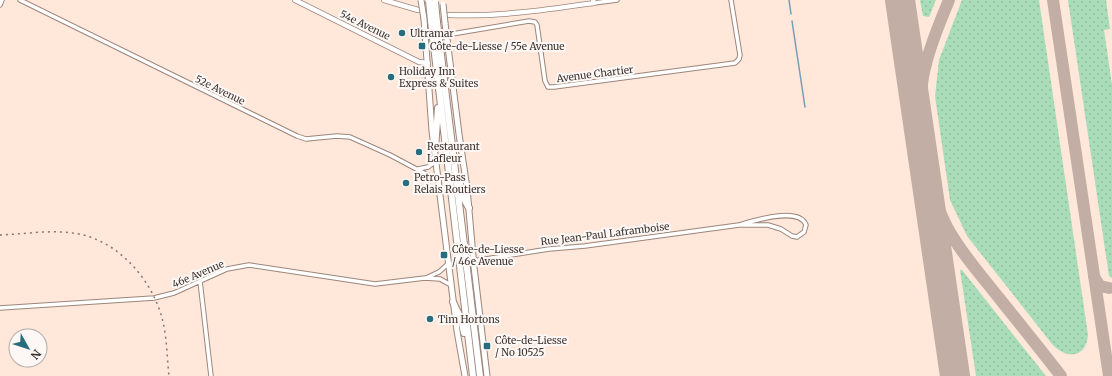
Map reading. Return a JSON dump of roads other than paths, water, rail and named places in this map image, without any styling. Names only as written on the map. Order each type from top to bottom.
[{"type":"highway","points":[[432,1],[439,92],[473,376]]},
{"type":"highway","points":[[434,21],[454,160],[480,376]]},
{"type":"highway","points":[[435,149],[439,92]]},
{"type":"highway","points":[[454,160],[463,197],[469,208]]},
{"type":"highway","points":[[453,302],[461,319],[471,358]]},
{"type":"main road","points":[[422,0],[428,63],[431,120],[453,302],[465,376]]},
{"type":"main road","points":[[443,2],[469,208],[473,261],[487,376]]},
{"type":"street","points":[[0,5],[2,0]]},
{"type":"street","name":"52e Avenue","points":[[20,0],[297,136],[306,139],[337,136],[350,137],[359,140],[439,181]]},
{"type":"street","name":"54e Avenue","points":[[295,0],[419,62],[428,63]]},
{"type":"street","points":[[384,0],[418,10]]},
{"type":"street","points":[[448,15],[502,15],[618,0]]},
{"type":"street","name":"Avenue Chartier","points":[[446,35],[533,21],[537,25],[546,83],[548,87],[554,88],[735,63],[739,59],[740,55],[731,0]]},
{"type":"street","points":[[418,170],[428,167],[436,160]]},
{"type":"street","name":"Rue Jean-Paul Laframboise","points":[[473,261],[549,249],[586,246],[739,225],[766,218],[782,216],[800,218],[806,225],[804,232],[797,237],[768,225],[739,225]]},
{"type":"street","name":"46e Avenue","points":[[425,278],[440,272],[449,263]]},
{"type":"street","name":"46e Avenue","points":[[0,308],[154,298],[174,293],[227,269],[249,264],[375,284],[425,278],[440,279],[451,285]]},
{"type":"street","points":[[200,281],[211,376]]},
{"type":"waterway","points":[[789,0],[791,14]]},
{"type":"waterway","points":[[792,21],[805,107]]},
{"type":"railway","points":[[0,235],[49,232],[79,234],[94,238],[121,255],[133,266],[143,279],[152,292],[158,307],[163,322],[169,376]]},
{"type":"place","name":"Ultramar","points":[[402,33]]},
{"type":"place","name":"Côte-de-Liesse / 55e Avenue","points":[[422,46]]},
{"type":"place","name":"Holiday Inn Express & Suites","points":[[391,77]]},
{"type":"place","name":"Restaurant Lafleur","points":[[419,152]]},
{"type":"place","name":"Petro-Pass Relais Routiers","points":[[406,183]]},
{"type":"place","name":"Côte-de-Liesse / 46e Avenue","points":[[444,255]]},
{"type":"place","name":"Tim Hortons","points":[[430,319]]},
{"type":"place","name":"Côte-de-Liesse / No 10525","points":[[487,346]]}]
